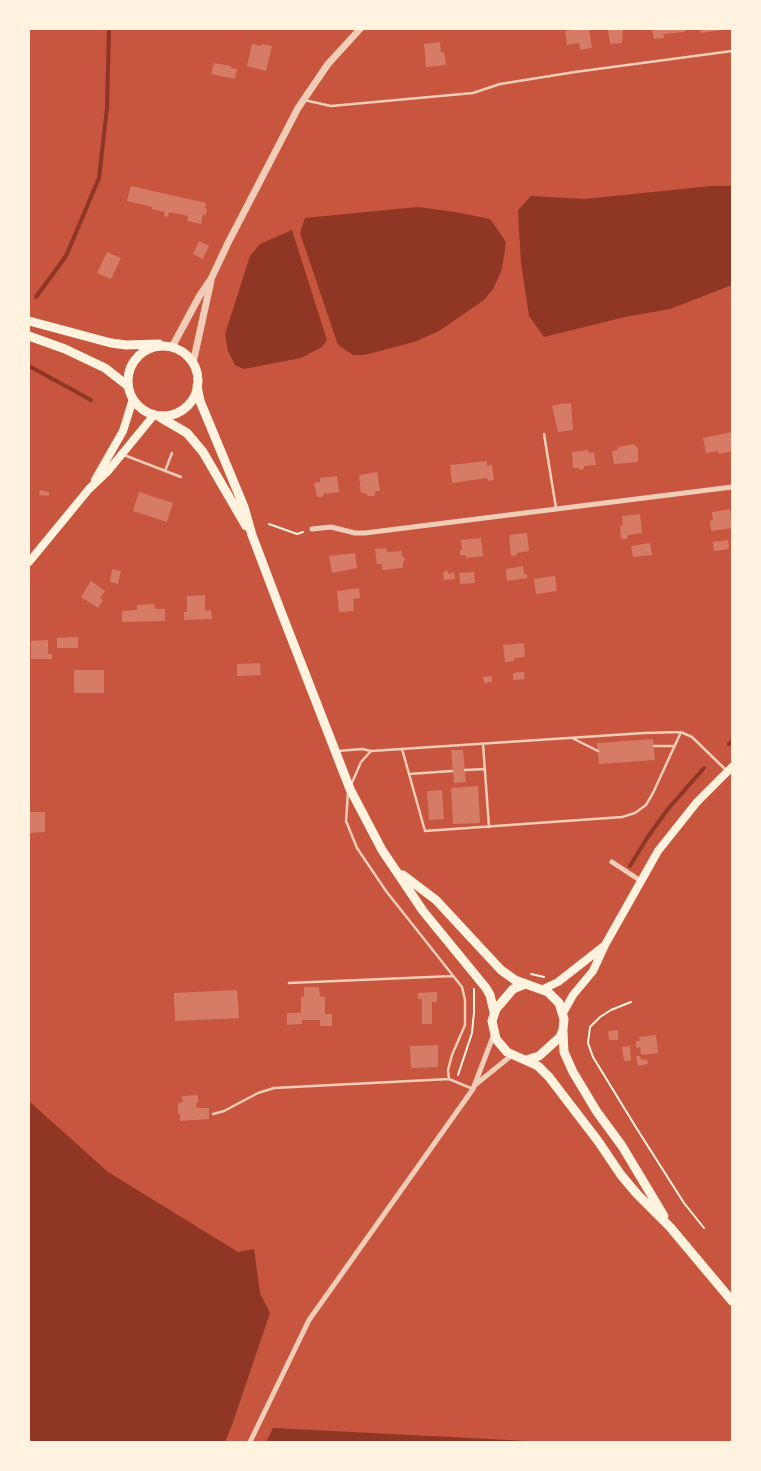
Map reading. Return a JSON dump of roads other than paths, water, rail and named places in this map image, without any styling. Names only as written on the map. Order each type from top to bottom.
[{"type":"main road","points":[[29,321],[111,343],[126,345],[156,343],[172,347],[182,352],[193,363],[197,374],[200,401],[244,507],[252,535],[350,789],[382,850],[423,910],[486,988],[494,1012]]},
{"type":"main road","points":[[29,336],[65,349],[105,368],[128,386]]},
{"type":"main road","points":[[172,347],[157,347],[140,355],[130,369],[128,386],[133,399],[141,408],[187,434],[203,452],[252,535]]},
{"type":"main road","points":[[29,562],[155,415],[172,415],[184,409],[193,398],[198,386]]},
{"type":"main road","points":[[89,490],[122,431],[133,399]]},
{"type":"main road","points":[[562,1013],[573,995],[593,971],[605,945],[658,851],[697,802],[730,769]]},
{"type":"main road","points":[[398,872],[436,900],[501,970],[515,980],[543,989],[556,999],[562,1013],[564,1052],[573,1072],[597,1112],[622,1146],[670,1227]]},
{"type":"main road","points":[[543,989],[558,982],[605,945]]},
{"type":"main road","points":[[525,984],[518,986],[508,993],[494,1012],[492,1021],[494,1034],[502,1048],[512,1055],[538,1066],[552,1080],[621,1175],[670,1227],[732,1301]]},
{"type":"main road","points":[[526,1060],[539,1056],[546,1051],[560,1037],[563,1030]]},
{"type":"street","points":[[172,347],[200,295],[212,278],[284,134],[304,100],[328,64],[360,29]]},
{"type":"street","points":[[193,363],[212,278]]},
{"type":"street","points":[[312,529],[331,527],[355,534],[365,533],[732,487]]},
{"type":"street","points":[[612,862],[641,881]]},
{"type":"street","points":[[474,1087],[479,1069],[494,1034]]},
{"type":"street","points":[[250,1442],[309,1320],[474,1087],[512,1055]]},
{"type":"lane","points":[[304,100],[331,106],[474,93],[500,84],[732,51]]},
{"type":"lane","points":[[544,434],[556,509]]},
{"type":"lane","points":[[165,471],[172,453]]},
{"type":"lane","points":[[122,454],[181,477]]},
{"type":"lane","points":[[334,751],[362,749],[371,751],[681,732],[692,737],[730,769]]},
{"type":"lane","points":[[402,749],[425,830],[489,827],[622,817],[635,813],[646,804],[653,794],[681,732]]},
{"type":"lane","points":[[571,738],[598,750]]},
{"type":"lane","points":[[483,744],[489,827]]},
{"type":"lane","points":[[654,746],[675,746]]},
{"type":"lane","points":[[371,751],[361,762],[347,796],[346,821],[357,848],[386,891],[462,987],[465,1000],[465,1026],[452,1055],[448,1070],[449,1079]]},
{"type":"lane","points":[[465,770],[485,768]]},
{"type":"lane","points":[[409,774],[452,771]]},
{"type":"lane","points":[[289,983],[453,976]]},
{"type":"lane","points":[[213,1114],[224,1111],[258,1093],[274,1088],[449,1079],[474,1087]]},
{"type":"waterway","points":[[36,297],[66,256],[99,178],[107,108],[109,29]]},
{"type":"waterway","points":[[29,366],[91,400]]},
{"type":"waterway","points":[[729,744],[732,741]]},
{"type":"waterway","points":[[630,866],[668,809],[704,768]]}]
